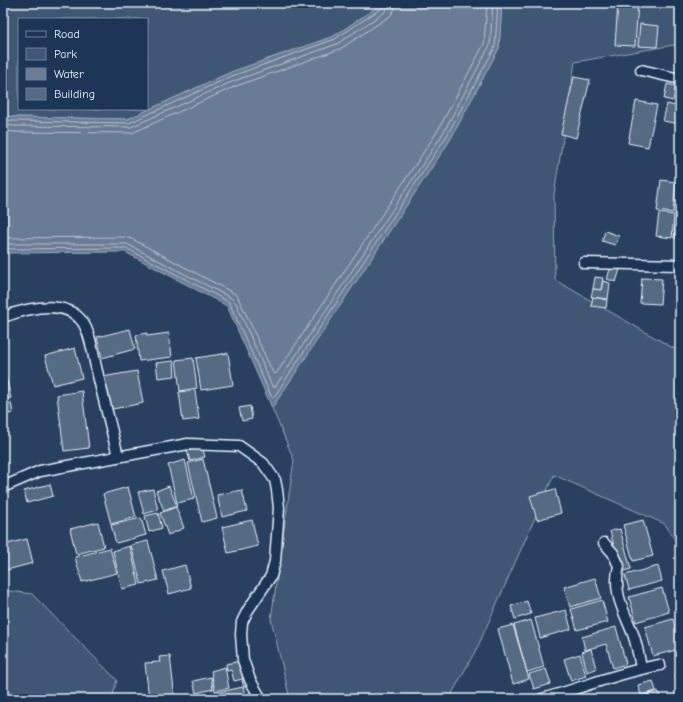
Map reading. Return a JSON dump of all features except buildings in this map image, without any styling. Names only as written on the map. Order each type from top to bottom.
[{"type":"street","points":[[641,70],[680,79]]},
{"type":"street","points":[[584,263],[680,265]]},
{"type":"street","points":[[3,317],[27,308],[46,306],[74,314],[82,320],[90,339],[118,456]]},
{"type":"street","points":[[3,487],[40,471],[188,444],[239,446],[263,463],[275,480],[279,508],[275,561],[270,576],[242,622],[241,634],[243,660],[250,680],[261,699]]},
{"type":"street","points":[[604,543],[613,553],[619,566],[616,576],[616,589],[623,613],[634,636],[641,668]]},
{"type":"street","points":[[542,699],[570,691],[620,673],[660,665]]},
{"type":"green space","points":[[3,3],[383,3],[334,36],[231,72],[148,110],[148,18],[18,18],[18,110],[148,110],[128,119],[13,117],[3,115]]},
{"type":"green space","points":[[502,3],[680,3],[680,44],[575,62],[554,195],[555,280],[680,352],[680,548],[665,524],[554,475],[478,646],[449,699],[290,699],[271,619],[294,460],[272,408],[450,140],[499,48]]},
{"type":"green space","points":[[3,590],[32,594],[117,680],[112,699],[3,699]]},
{"type":"water","points":[[383,3],[502,3],[499,48],[450,140],[272,408],[227,306],[125,252],[3,253],[3,115],[13,117],[128,119],[231,72],[334,36]]}]
